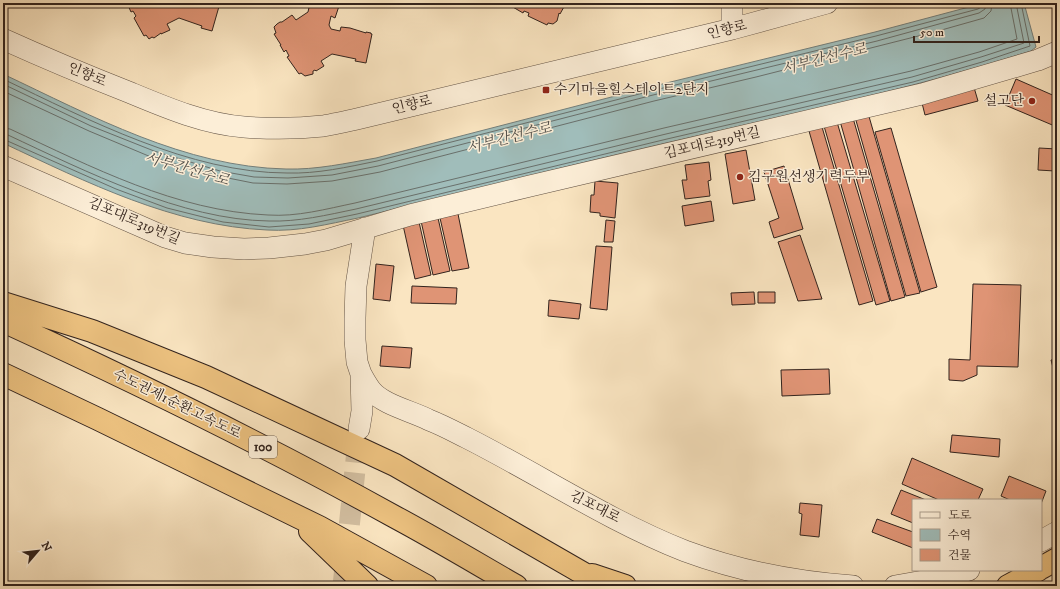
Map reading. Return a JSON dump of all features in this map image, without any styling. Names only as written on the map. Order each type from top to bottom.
[{"type":"highway","points":[[3,303],[92,331],[213,380],[395,465],[605,586]]},
{"type":"highway","name":"수도권제1순환고속도로","points":[[3,321],[165,397],[251,440],[395,516],[516,586]]},
{"type":"highway","points":[[3,374],[294,515],[426,586]]},
{"type":"highway","points":[[294,515],[368,586]]},
{"type":"highway","points":[[1042,567],[1057,559]]},
{"type":"highway","points":[[574,568],[625,586]]},
{"type":"highway","points":[[1008,586],[1036,571]]},
{"type":"highway","points":[[402,573],[422,586]]},
{"type":"street","points":[[732,3],[732,29]]},
{"type":"street","name":"인향로","points":[[3,39],[40,56],[185,114],[213,122],[242,127],[292,128],[324,126],[361,118],[732,29],[827,3]]},
{"type":"street","name":"김포대로319번길","points":[[3,166],[165,237],[184,243],[244,249],[269,248],[319,241],[410,215],[922,94],[1038,60],[1057,52]]},
{"type":"street","points":[[360,429],[362,411],[361,374],[357,362],[355,318],[356,286],[365,228]]},
{"type":"street","name":"김포대로","points":[[361,374],[371,390],[382,399],[429,419],[469,439],[608,515],[684,550],[720,563],[762,574],[790,579],[853,586]]},
{"type":"street","points":[[1042,540],[1057,532]]},
{"type":"street","points":[[894,586],[946,577],[966,571]]},
{"type":"water","name":"서부간선수로","points":[[984,3],[1024,3],[1036,47],[1031,51],[987,65],[897,89],[592,160],[358,218],[302,229],[267,230],[232,227],[164,211],[98,187],[3,143],[3,74],[105,122],[176,149],[212,159],[248,166],[297,169],[331,166],[376,158]]},
{"type":"building","points":[[127,3],[220,3],[212,31],[201,28],[202,26],[179,18],[167,24],[170,30],[149,39],[146,35],[144,36],[134,18],[136,16],[133,11],[131,12]]},
{"type":"building","points":[[310,3],[340,3],[335,18],[331,16],[329,25],[331,29],[340,31],[341,27],[350,28],[372,34],[366,63],[355,61],[356,59],[332,54],[321,61],[324,66],[316,71],[313,71],[313,74],[305,76],[301,73],[299,74],[287,57],[289,56],[286,50],[284,52],[274,34],[276,33],[274,27],[292,15],[296,20],[308,12]]},
{"type":"building","points":[[506,3],[561,3],[565,5],[560,14],[559,13],[557,21],[553,24],[548,23],[547,25],[528,16],[529,13],[524,11],[523,13]]},
{"type":"building","name":"설고단","points":[[1016,79],[1057,97],[1057,127],[1005,105]]},
{"type":"building","points":[[973,84],[978,101],[925,115],[921,99]]},
{"type":"building","points":[[868,113],[920,293],[906,296],[855,117]]},
{"type":"building","points":[[853,118],[905,297],[891,301],[840,121]]},
{"type":"building","points":[[837,122],[890,301],[876,305],[824,126]]},
{"type":"building","points":[[822,127],[873,301],[859,305],[809,131]]},
{"type":"building","points":[[891,128],[937,287],[921,292],[875,132]]},
{"type":"building","points":[[1039,148],[1057,149],[1056,158],[1054,158],[1053,164],[1056,164],[1055,171],[1038,170]]},
{"type":"building","name":"김구원선생기력두부","points":[[746,150],[755,200],[733,204],[725,154]]},
{"type":"building","points":[[709,162],[711,180],[708,181],[710,196],[685,199],[682,180],[687,180],[685,165]]},
{"type":"building","points":[[784,166],[803,229],[774,238],[769,222],[779,218],[764,172]]},
{"type":"building","points":[[595,181],[618,183],[615,218],[600,216],[600,213],[590,212],[591,195],[594,195]]},
{"type":"building","points":[[711,201],[714,221],[685,226],[682,206]]},
{"type":"building","points":[[458,214],[469,268],[452,271],[440,218]]},
{"type":"building","points":[[438,218],[450,271],[433,275],[421,221]]},
{"type":"building","points":[[606,220],[615,221],[613,242],[604,242]]},
{"type":"building","points":[[419,222],[431,275],[415,279],[403,225]]},
{"type":"building","points":[[800,235],[822,299],[798,301],[778,242]]},
{"type":"building","points":[[596,246],[612,247],[607,310],[590,308]]},
{"type":"building","points":[[376,264],[394,266],[390,301],[373,299]]},
{"type":"building","points":[[973,284],[1021,285],[1018,367],[977,366],[977,375],[963,381],[949,380],[949,359],[970,360]]},
{"type":"building","points":[[412,286],[457,288],[456,304],[411,303]]},
{"type":"building","points":[[754,292],[755,304],[732,305],[731,293]]},
{"type":"building","points":[[758,292],[775,292],[775,303],[758,303]]},
{"type":"building","points":[[549,300],[581,304],[579,319],[548,316]]},
{"type":"building","points":[[382,346],[412,348],[410,368],[380,366]]},
{"type":"building","points":[[1057,359],[1057,383],[1051,360]]},
{"type":"building","points":[[829,369],[830,394],[782,396],[781,370]]},
{"type":"building","points":[[952,435],[1000,439],[999,457],[950,452]]},
{"type":"building","points":[[912,458],[983,489],[978,499],[937,499],[902,484]]},
{"type":"building","points":[[1009,476],[1046,491],[1042,501],[1042,499],[1008,499],[1001,496]]},
{"type":"building","points":[[901,490],[924,499],[912,499],[912,523],[891,514]]},
{"type":"building","points":[[800,503],[822,505],[819,537],[800,535],[802,514],[799,513]]},
{"type":"building","points":[[877,519],[912,532],[912,548],[872,532]]},
{"type":"tunnel","points":[[343,586],[359,431]]},
{"type":"place","name":"수기마을힐스테이트2단지","points":[[546,90]]},
{"type":"place","name":"설고단","points":[[1032,101]]},
{"type":"place","name":"김구원선생기력두부","points":[[740,177]]}]
